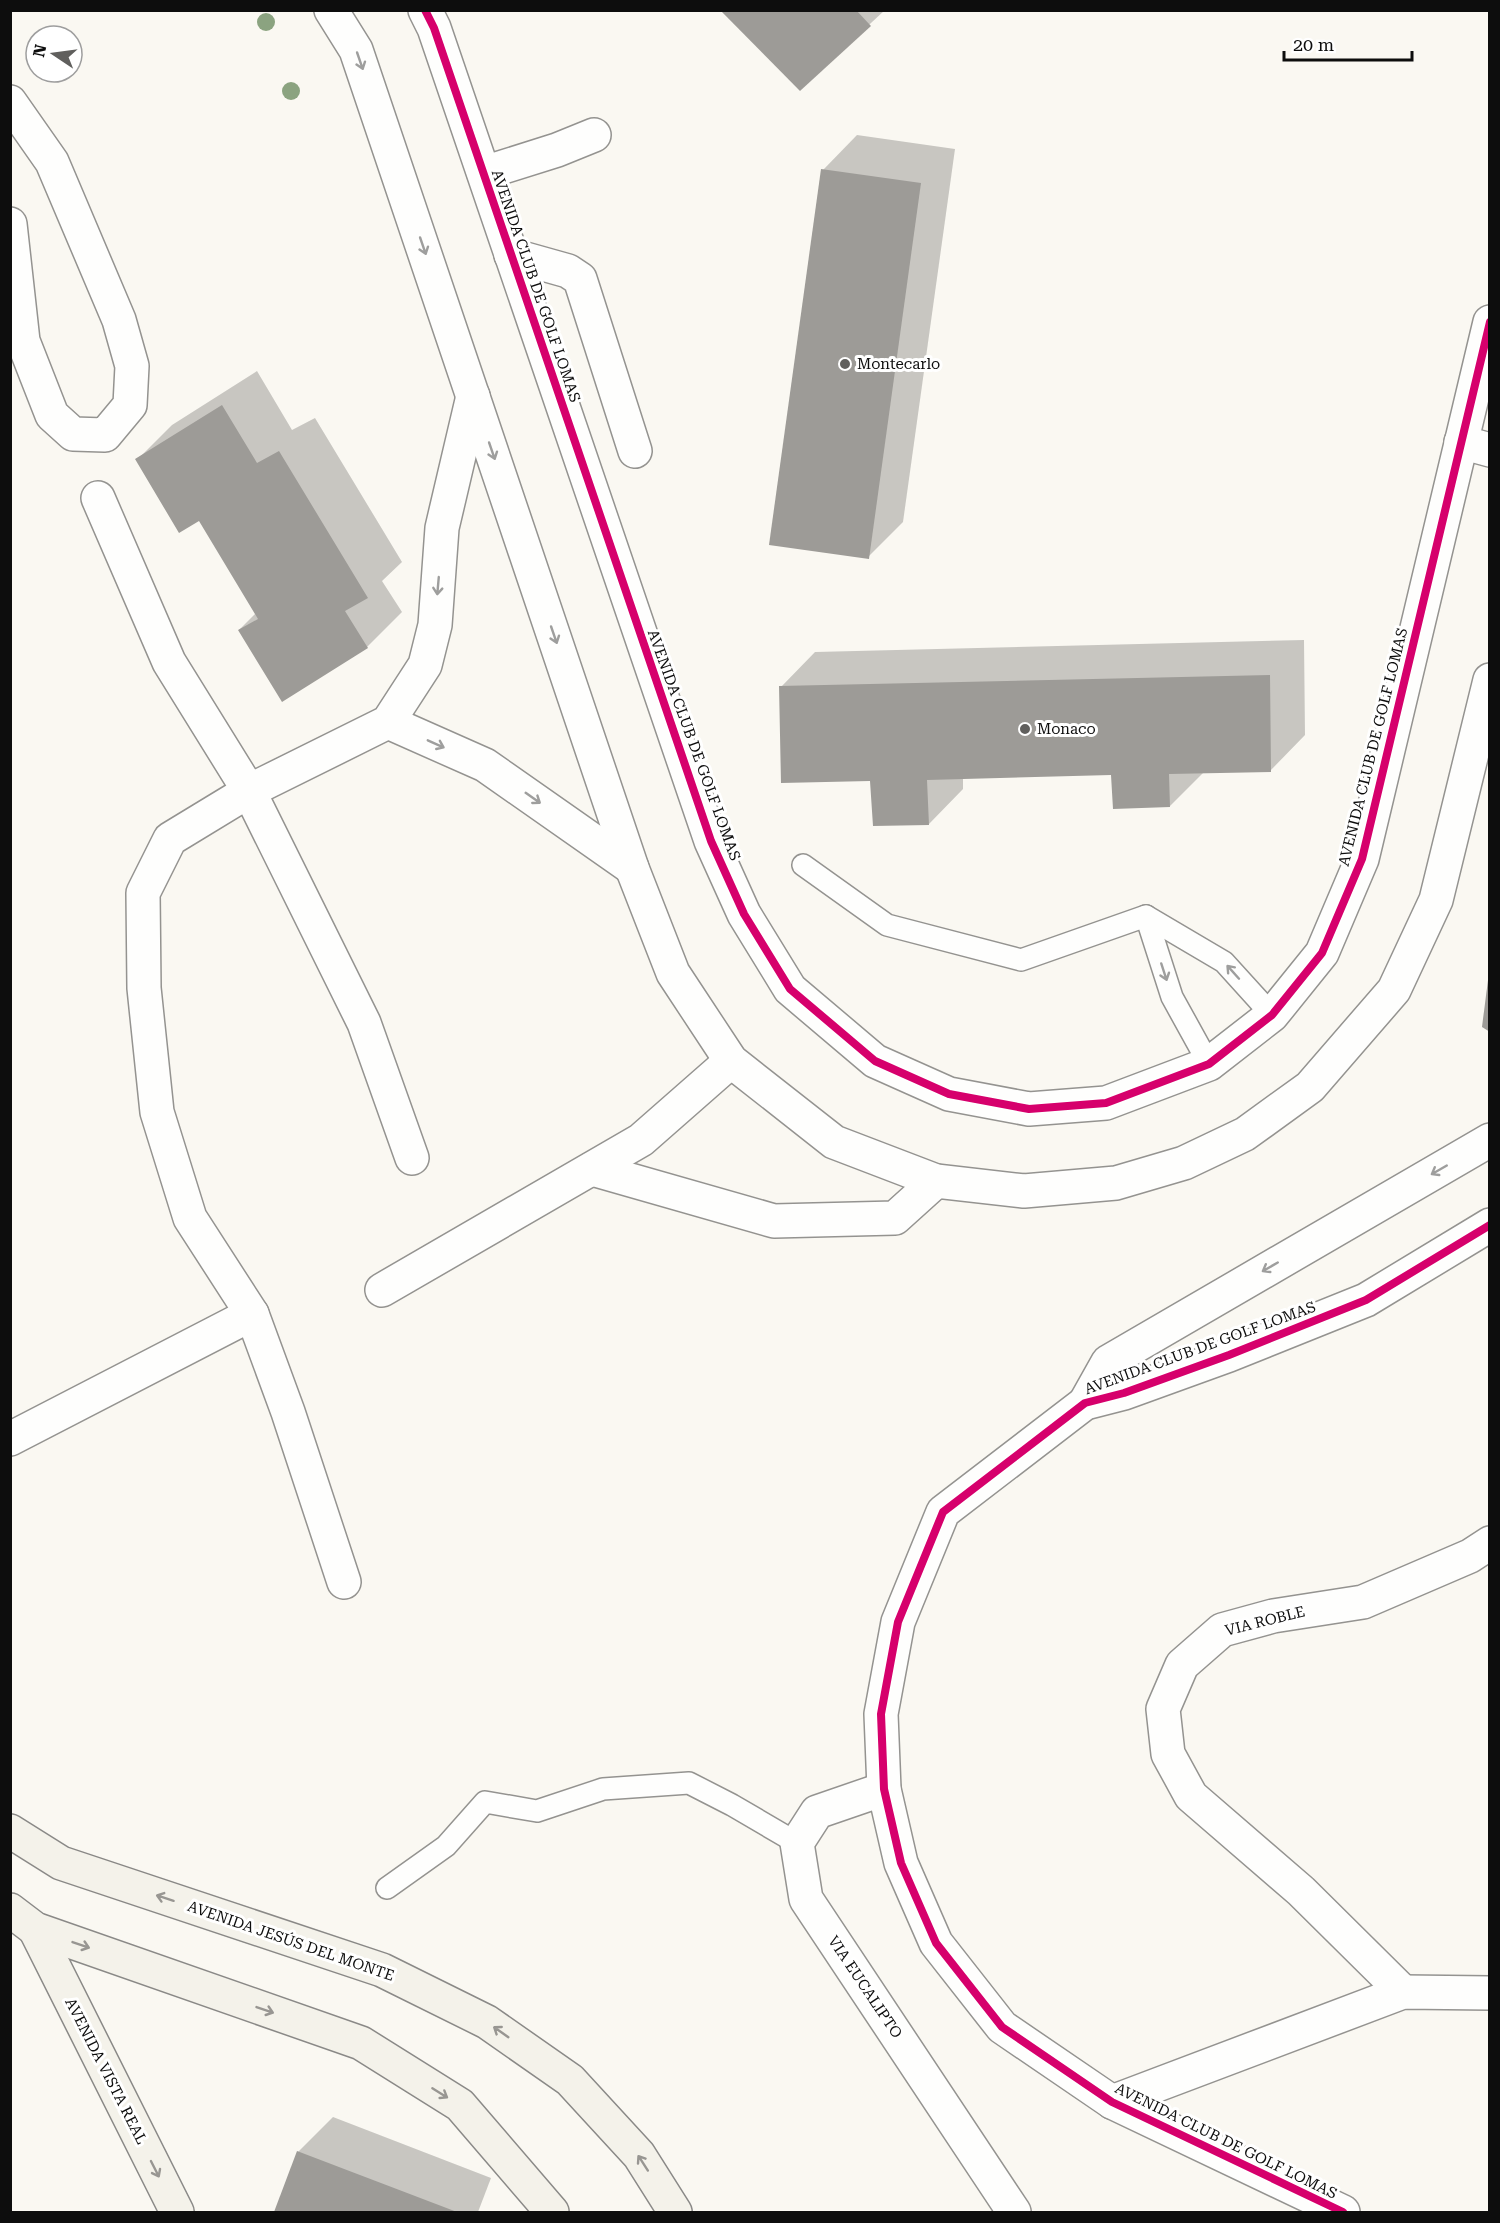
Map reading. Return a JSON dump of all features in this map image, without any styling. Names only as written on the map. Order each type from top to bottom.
[{"type":"main road","name":"AVENIDA JESÚS DEL MONTE","points":[[10,1831],[61,1863],[381,1970],[487,2022],[570,2080],[639,2156],[675,2212]]},
{"type":"main road","name":"AVENIDA VISTA REAL","points":[[23,1920],[177,2212]]},
{"type":"main road","points":[[23,1920],[361,2043],[460,2104],[552,2212]]},
{"type":"street","points":[[331,10],[356,50],[632,868],[673,973],[731,1061],[834,1142],[936,1181],[1024,1191],[1116,1183],[1184,1163],[1245,1134],[1310,1087],[1394,990],[1436,900],[1490,680]]},
{"type":"street","name":"AVENIDA CLUB DE GOLF LOMAS","points":[[425,10],[434,28],[484,173],[711,841],[744,914],[790,989],[875,1061],[949,1094],[1029,1109],[1106,1102],[1209,1064],[1272,1015],[1322,953],[1362,859],[1475,446],[1490,322]]},
{"type":"street","points":[[10,102],[52,162],[119,320],[130,357],[132,366],[130,405],[105,435],[73,434],[52,415],[23,341],[10,224]]},
{"type":"street","points":[[484,173],[557,150],[594,135]]},
{"type":"street","points":[[511,255],[568,271],[580,279],[635,451]]},
{"type":"street","points":[[344,1582],[288,1412],[252,1314],[190,1218],[157,1112],[144,988],[143,893],[170,839],[249,791],[388,722],[424,665],[435,625],[442,528],[473,395]]},
{"type":"street","points":[[98,498],[169,662],[249,791],[364,1023],[412,1158]]},
{"type":"street","points":[[388,722],[485,765],[632,868]]},
{"type":"street","points":[[382,1290],[641,1140],[731,1061]]},
{"type":"street","name":"AVENIDA CLUB DE GOLF LOMAS","points":[[1085,1403],[1108,1362],[1490,1140]]},
{"type":"street","points":[[592,1169],[774,1221],[895,1218],[936,1181]]},
{"type":"street","name":"AVENIDA CLUB DE GOLF LOMAS","points":[[1343,2212],[1112,2102],[1002,2027],[936,1943],[901,1863],[884,1789],[881,1714],[898,1622],[943,1512],[1085,1403],[1124,1393],[1219,1359],[1366,1300],[1490,1225]]},
{"type":"street","points":[[10,1439],[252,1314]]},
{"type":"street","name":"VIA ROBLE","points":[[1403,1992],[1301,1891],[1191,1796],[1168,1754],[1163,1709],[1182,1665],[1222,1629],[1273,1616],[1363,1602],[1470,1556],[1490,1543]]},
{"type":"street","points":[[797,1843],[817,1812],[884,1789]]},
{"type":"street","name":"VIA EUCALIPTO","points":[[797,1843],[806,1899],[1014,2212]]},
{"type":"street","points":[[1112,2102],[1403,1992],[1490,1993]]},
{"type":"lane","points":[[803,865],[887,924],[1021,960],[1146,916]]},
{"type":"lane","points":[[1146,916],[1172,997],[1209,1064]]},
{"type":"lane","points":[[1146,916],[1224,963],[1272,1015]]},
{"type":"lane","points":[[387,1888],[446,1846],[485,1802],[537,1811],[603,1789],[689,1783],[732,1804],[797,1843]]},
{"type":"building","points":[[720,10],[856,10],[871,26],[800,91]]},
{"type":"building","name":"Montecarlo","points":[[821,169],[921,183],[869,559],[769,545]]},
{"type":"building","points":[[222,405],[257,463],[279,451],[368,598],[345,611],[368,648],[282,702],[238,630],[258,619],[199,521],[179,533],[135,459]]},
{"type":"building","name":"Monaco","points":[[1270,675],[1271,772],[1169,774],[1170,807],[1113,809],[1111,775],[927,780],[929,825],[873,826],[870,781],[781,783],[779,686]]},
{"type":"building","points":[[1488,980],[1490,980],[1490,1032],[1482,1027]]},
{"type":"building","points":[[297,2151],[457,2212],[274,2212]]},
{"type":"cycle path","points":[[425,10],[434,28],[711,841],[744,914],[790,989],[875,1061],[949,1094],[1029,1109],[1106,1103],[1209,1064],[1272,1015],[1322,953],[1362,859],[1490,322]]},
{"type":"cycle path","points":[[1343,2212],[1112,2102],[1002,2027],[936,1943],[901,1863],[884,1789],[881,1714],[898,1622],[943,1512],[1085,1403],[1124,1393],[1229,1355],[1366,1300],[1490,1225]]},
{"type":"place","name":"Montecarlo","points":[[845,364]]},
{"type":"place","name":"Monaco","points":[[1025,729]]}]
